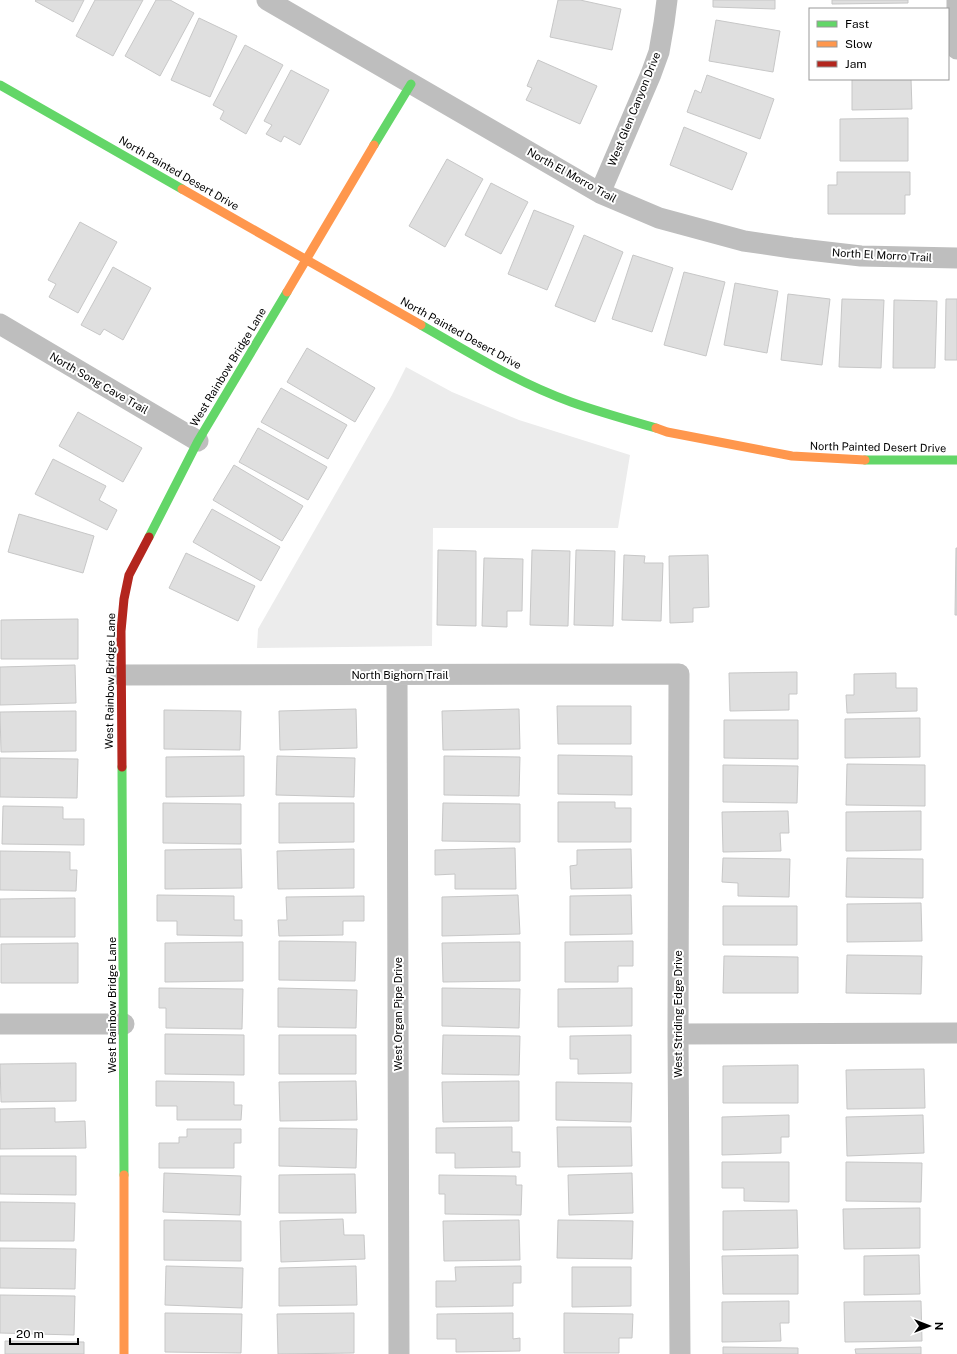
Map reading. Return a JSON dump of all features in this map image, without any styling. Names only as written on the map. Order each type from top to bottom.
[{"type":"street","name":"North El Morro Trail","points":[[267,0],[600,193],[659,218],[744,241],[792,248],[861,256],[957,258]]},
{"type":"street","name":"West Glen Canyon Drive","points":[[600,193],[659,52],[667,0]]},
{"type":"street","points":[[957,0],[957,49]]},
{"type":"street","name":"West Rainbow Bridge Lane","points":[[124,1354],[124,1024],[121,631],[124,599],[129,575],[198,441],[411,84]]},
{"type":"street","name":"North Painted Desert Drive","points":[[0,85],[493,366],[533,386],[571,402],[667,432],[792,456],[848,460],[957,460]]},
{"type":"street","name":"North Song Cave Trail","points":[[0,324],[198,441]]},
{"type":"street","name":"North Bighorn Trail","points":[[121,675],[679,674]]},
{"type":"street","name":"West Striding Edge Drive","points":[[679,674],[678,1034],[680,1354]]},
{"type":"street","name":"West Organ Pipe Drive","points":[[396,675],[398,1354]]},
{"type":"street","points":[[0,1024],[124,1024]]},
{"type":"street","points":[[678,1034],[957,1033]]},
{"type":"shaded area","points":[[406,367],[452,392],[519,420],[630,455],[618,528],[433,528],[432,646],[257,648],[258,629],[392,395]]},
{"type":"building","points":[[84,0],[73,22],[35,1]]},
{"type":"building","points":[[95,0],[143,0],[113,56],[76,36]]},
{"type":"building","points":[[156,0],[170,0],[194,13],[160,76],[125,56]]},
{"type":"building","points":[[558,0],[580,0],[621,9],[612,50],[550,37]]},
{"type":"building","points":[[713,0],[775,0],[775,9],[713,7]]},
{"type":"building","points":[[832,0],[908,0],[908,3],[832,4]]},
{"type":"building","points":[[199,18],[237,36],[210,97],[171,80]]},
{"type":"building","points":[[716,20],[780,31],[773,72],[709,61]]},
{"type":"building","points":[[245,45],[283,65],[246,134],[220,119],[224,111],[213,105]]},
{"type":"building","points":[[538,60],[597,86],[580,124],[526,100],[532,88],[527,86]]},
{"type":"building","points":[[291,70],[329,90],[300,145],[284,136],[281,142],[266,134],[272,125],[264,121]]},
{"type":"building","points":[[707,75],[774,99],[760,139],[687,112],[695,90],[701,93]]},
{"type":"building","points":[[852,80],[911,80],[912,109],[852,110]]},
{"type":"building","points":[[908,118],[908,161],[840,161],[840,119]]},
{"type":"building","points":[[684,127],[747,153],[732,190],[670,165]]},
{"type":"building","points":[[447,159],[483,179],[445,247],[409,226]]},
{"type":"building","points":[[837,172],[910,172],[910,195],[905,195],[905,214],[828,214],[828,185],[837,185]]},
{"type":"building","points":[[491,183],[528,202],[501,254],[465,235]]},
{"type":"building","points":[[534,210],[574,226],[547,290],[508,274]]},
{"type":"building","points":[[80,222],[117,242],[78,313],[49,297],[56,284],[48,280]]},
{"type":"building","points":[[584,235],[623,252],[595,322],[555,306]]},
{"type":"building","points":[[633,255],[673,268],[652,332],[612,319]]},
{"type":"building","points":[[113,267],[151,288],[123,340],[104,329],[100,335],[81,325]]},
{"type":"building","points":[[684,272],[725,282],[706,356],[664,345]]},
{"type":"building","points":[[735,283],[778,291],[767,353],[724,345]]},
{"type":"building","points":[[788,294],[830,299],[822,365],[781,360]]},
{"type":"building","points":[[842,299],[884,300],[881,368],[839,367]]},
{"type":"building","points":[[946,299],[957,299],[957,360],[945,360]]},
{"type":"building","points":[[894,300],[937,301],[935,368],[893,368]]},
{"type":"building","points":[[307,348],[375,388],[355,422],[287,382]]},
{"type":"building","points":[[281,388],[347,425],[328,459],[261,422]]},
{"type":"building","points":[[78,412],[142,448],[123,482],[59,446]]},
{"type":"building","points":[[258,428],[327,467],[308,500],[239,462]]},
{"type":"building","points":[[53,459],[106,486],[99,500],[117,510],[107,530],[35,494]]},
{"type":"building","points":[[234,465],[303,506],[282,541],[213,500]]},
{"type":"building","points":[[212,509],[280,547],[261,581],[193,542]]},
{"type":"building","points":[[19,514],[94,536],[83,573],[8,552]]},
{"type":"building","points":[[956,548],[957,615],[955,615]]},
{"type":"building","points":[[438,550],[476,551],[476,626],[437,625]]},
{"type":"building","points":[[532,550],[570,551],[568,626],[530,625]]},
{"type":"building","points":[[576,550],[615,551],[613,626],[574,625]]},
{"type":"building","points":[[186,553],[255,586],[238,621],[169,588]]},
{"type":"building","points":[[624,555],[645,556],[644,563],[663,563],[661,621],[622,620]]},
{"type":"building","points":[[708,555],[709,607],[693,608],[693,622],[670,623],[669,556]]},
{"type":"building","points":[[484,558],[523,559],[522,611],[507,611],[507,627],[482,626]]},
{"type":"building","points":[[78,619],[78,659],[1,659],[1,620]]},
{"type":"building","points":[[75,665],[76,703],[0,705],[0,667]]},
{"type":"building","points":[[797,672],[797,694],[789,694],[789,710],[730,711],[729,673]]},
{"type":"building","points":[[896,673],[896,688],[917,688],[917,711],[847,713],[846,695],[854,695],[854,674]]},
{"type":"building","points":[[557,706],[631,706],[631,744],[558,744]]},
{"type":"building","points":[[356,709],[357,748],[280,750],[279,711]]},
{"type":"building","points":[[519,709],[520,749],[443,750],[442,711]]},
{"type":"building","points":[[164,710],[241,711],[240,750],[164,749]]},
{"type":"building","points":[[76,711],[76,751],[1,752],[0,712]]},
{"type":"building","points":[[920,718],[920,757],[845,758],[845,719]]},
{"type":"building","points":[[724,720],[798,720],[798,759],[724,758]]},
{"type":"building","points":[[558,755],[632,756],[632,795],[558,794]]},
{"type":"building","points":[[244,756],[244,796],[166,797],[166,757]]},
{"type":"building","points":[[277,756],[355,758],[354,797],[276,795]]},
{"type":"building","points":[[444,756],[520,757],[519,796],[444,795]]},
{"type":"building","points":[[0,758],[78,759],[77,798],[0,797]]},
{"type":"building","points":[[847,764],[925,765],[925,806],[846,805]]},
{"type":"building","points":[[723,765],[798,766],[797,803],[723,802]]},
{"type":"building","points":[[558,802],[615,802],[615,808],[631,808],[631,842],[558,842]]},
{"type":"building","points":[[163,803],[241,804],[241,844],[163,843]]},
{"type":"building","points":[[279,803],[354,803],[354,842],[279,843]]},
{"type":"building","points":[[443,803],[520,804],[520,842],[442,841]]},
{"type":"building","points":[[3,806],[63,807],[63,819],[84,819],[84,845],[2,844]]},
{"type":"building","points":[[788,811],[789,833],[780,833],[781,851],[723,852],[722,812]]},
{"type":"building","points":[[921,811],[921,850],[846,851],[846,812]]},
{"type":"building","points":[[515,848],[516,889],[455,889],[455,874],[435,875],[435,850]]},
{"type":"building","points":[[241,849],[242,888],[165,889],[165,850]]},
{"type":"building","points":[[354,849],[354,888],[278,889],[277,851]]},
{"type":"building","points":[[631,849],[632,888],[571,889],[570,866],[577,865],[577,850]]},
{"type":"building","points":[[0,851],[70,852],[70,870],[77,870],[76,891],[0,890]]},
{"type":"building","points":[[723,858],[790,859],[789,897],[738,896],[738,883],[722,882]]},
{"type":"building","points":[[847,858],[923,859],[923,898],[846,897]]},
{"type":"building","points":[[157,895],[234,896],[234,920],[242,920],[242,936],[177,935],[177,921],[157,921]]},
{"type":"building","points":[[518,895],[520,934],[442,936],[442,897]]},
{"type":"building","points":[[631,895],[632,934],[570,935],[570,896]]},
{"type":"building","points":[[364,896],[364,921],[343,921],[343,935],[279,936],[278,920],[287,920],[286,897]]},
{"type":"building","points":[[75,898],[75,937],[0,937],[0,899]]},
{"type":"building","points":[[921,903],[922,941],[847,942],[847,904]]},
{"type":"building","points":[[723,906],[797,906],[797,945],[723,945]]},
{"type":"building","points":[[279,941],[356,942],[355,981],[279,980]]},
{"type":"building","points":[[633,941],[633,966],[618,966],[618,982],[565,982],[565,942]]},
{"type":"building","points":[[243,942],[243,981],[165,982],[165,943]]},
{"type":"building","points":[[520,942],[520,981],[443,982],[442,943]]},
{"type":"building","points":[[78,943],[78,983],[1,983],[1,944]]},
{"type":"building","points":[[847,955],[922,956],[921,994],[846,993]]},
{"type":"building","points":[[724,956],[798,957],[798,993],[723,993]]},
{"type":"building","points":[[159,988],[243,989],[242,1029],[166,1028],[166,1008],[159,1008]]},
{"type":"building","points":[[278,988],[357,990],[356,1028],[278,1027]]},
{"type":"building","points":[[442,988],[520,989],[519,1028],[442,1026]]},
{"type":"building","points":[[632,988],[632,1026],[558,1027],[558,989]]},
{"type":"building","points":[[165,1034],[244,1035],[244,1075],[165,1074]]},
{"type":"building","points":[[279,1035],[356,1035],[356,1074],[279,1074]]},
{"type":"building","points":[[443,1035],[520,1036],[519,1075],[442,1074]]},
{"type":"building","points":[[631,1035],[631,1073],[578,1074],[578,1059],[570,1059],[570,1036]]},
{"type":"building","points":[[76,1063],[76,1101],[1,1102],[0,1064]]},
{"type":"building","points":[[798,1065],[798,1103],[723,1103],[723,1066]]},
{"type":"building","points":[[924,1069],[925,1108],[847,1109],[846,1070]]},
{"type":"building","points":[[156,1081],[234,1082],[234,1105],[242,1105],[241,1120],[177,1120],[177,1106],[156,1106]]},
{"type":"building","points":[[356,1081],[357,1120],[280,1121],[279,1082]]},
{"type":"building","points":[[519,1081],[519,1121],[443,1122],[442,1082]]},
{"type":"building","points":[[556,1082],[632,1083],[631,1122],[556,1120]]},
{"type":"building","points":[[55,1108],[55,1122],[85,1121],[86,1148],[0,1149],[0,1109]]},
{"type":"building","points":[[789,1115],[789,1137],[781,1137],[781,1153],[722,1155],[722,1117]]},
{"type":"building","points":[[923,1115],[924,1153],[847,1156],[846,1117]]},
{"type":"building","points":[[512,1127],[512,1152],[520,1152],[520,1167],[455,1168],[455,1153],[436,1153],[436,1128]]},
{"type":"building","points":[[557,1127],[631,1127],[632,1166],[558,1167]]},
{"type":"building","points":[[279,1128],[357,1129],[356,1168],[279,1166]]},
{"type":"building","points":[[187,1129],[241,1129],[241,1143],[234,1143],[234,1168],[159,1168],[159,1143],[179,1143],[179,1137],[187,1137]]},
{"type":"building","points":[[0,1156],[76,1156],[76,1195],[0,1194]]},
{"type":"building","points":[[722,1162],[789,1162],[789,1202],[744,1201],[744,1188],[722,1188]]},
{"type":"building","points":[[846,1162],[922,1163],[921,1202],[846,1201]]},
{"type":"building","points":[[164,1173],[241,1176],[240,1215],[163,1212]]},
{"type":"building","points":[[632,1173],[633,1213],[569,1215],[568,1175]]},
{"type":"building","points":[[355,1174],[356,1213],[279,1213],[279,1175]]},
{"type":"building","points":[[439,1175],[516,1176],[516,1185],[522,1185],[521,1215],[445,1214],[445,1194],[439,1194]]},
{"type":"building","points":[[0,1202],[75,1203],[74,1241],[0,1241]]},
{"type":"building","points":[[920,1208],[920,1248],[844,1249],[843,1209]]},
{"type":"building","points":[[797,1210],[798,1248],[723,1250],[723,1211]]},
{"type":"building","points":[[343,1219],[344,1235],[364,1235],[365,1259],[281,1262],[280,1221]]},
{"type":"building","points":[[164,1220],[241,1221],[241,1261],[164,1260]]},
{"type":"building","points":[[519,1220],[520,1260],[444,1261],[443,1221]]},
{"type":"building","points":[[558,1220],[633,1221],[632,1259],[557,1258]]},
{"type":"building","points":[[0,1248],[76,1249],[75,1289],[0,1288]]},
{"type":"building","points":[[798,1255],[798,1294],[723,1294],[722,1256]]},
{"type":"building","points":[[919,1255],[920,1294],[864,1295],[864,1256]]},
{"type":"building","points":[[166,1266],[243,1268],[242,1308],[165,1305]]},
{"type":"building","points":[[356,1266],[357,1305],[279,1306],[279,1268]]},
{"type":"building","points":[[521,1266],[521,1283],[513,1283],[513,1306],[436,1307],[436,1281],[456,1281],[455,1267]]},
{"type":"building","points":[[572,1267],[631,1267],[631,1306],[572,1307]]},
{"type":"building","points":[[0,1295],[75,1296],[74,1335],[0,1333]]},
{"type":"building","points":[[789,1301],[789,1323],[780,1323],[781,1341],[722,1342],[722,1302]]},
{"type":"building","points":[[921,1301],[922,1341],[845,1342],[844,1302]]},
{"type":"building","points":[[165,1313],[242,1314],[241,1353],[165,1352]]},
{"type":"building","points":[[354,1313],[354,1353],[278,1354],[277,1314]]},
{"type":"building","points":[[513,1313],[513,1339],[520,1338],[520,1351],[456,1352],[456,1339],[437,1339],[437,1314]]},
{"type":"building","points":[[564,1313],[633,1314],[632,1338],[619,1338],[619,1353],[564,1353]]},
{"type":"building","points":[[5,1341],[84,1342],[84,1354],[5,1354]]},
{"type":"building","points":[[723,1347],[798,1348],[798,1354],[723,1354]]},
{"type":"building","points":[[921,1347],[921,1354],[856,1354],[855,1349]]},
{"type":"traffic: fast","points":[[374,145],[411,84]]},
{"type":"traffic: fast","points":[[0,85],[182,189]]},
{"type":"traffic: fast","points":[[149,537],[198,441],[287,292]]},
{"type":"traffic: fast","points":[[421,325],[494,367],[532,386],[571,402],[656,428]]},
{"type":"traffic: fast","points":[[865,460],[957,460]]},
{"type":"traffic: fast","points":[[122,767],[124,1175]]},
{"type":"traffic: slow","points":[[287,292],[374,145]]},
{"type":"traffic: slow","points":[[182,189],[421,325]]},
{"type":"traffic: slow","points":[[656,428],[667,432],[792,456],[865,460]]},
{"type":"traffic: slow","points":[[124,1175],[124,1354]]},
{"type":"traffic: jam","points":[[122,767],[121,631],[124,599],[129,575],[149,537]]}]
